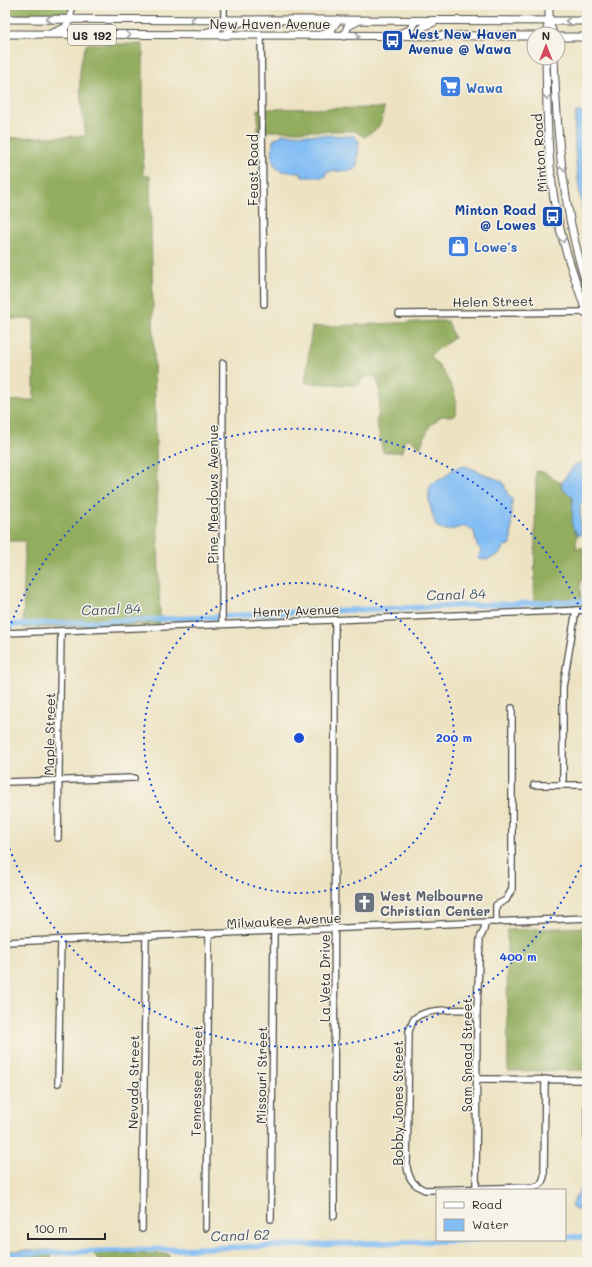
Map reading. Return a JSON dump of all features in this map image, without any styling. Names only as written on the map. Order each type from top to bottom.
[{"type":"main road","points":[[548,26],[549,5]]},
{"type":"main road","name":"New Haven Avenue","points":[[5,19],[587,21]]},
{"type":"main road","points":[[51,34],[64,28],[71,19]]},
{"type":"main road","points":[[200,35],[217,29],[224,20]]},
{"type":"main road","points":[[226,35],[228,30],[233,25],[246,20]]},
{"type":"main road","points":[[319,36],[331,30],[338,20]]},
{"type":"main road","points":[[344,36],[348,26],[358,20]]},
{"type":"main road","points":[[394,36],[410,30],[415,21]]},
{"type":"main road","points":[[416,36],[424,27],[438,21]]},
{"type":"main road","points":[[549,21],[551,26]]},
{"type":"main road","name":"New Haven Avenue","points":[[5,34],[526,36]]},
{"type":"main road","points":[[566,36],[587,37]]},
{"type":"main road","name":"Minton Road","points":[[546,66],[550,159],[554,199],[563,239],[587,312]]},
{"type":"main road","name":"Minton Road","points":[[554,66],[556,122],[562,175],[570,223],[587,286]]},
{"type":"street","points":[[71,19],[72,5]]},
{"type":"street","points":[[224,5],[224,20]]},
{"type":"street","name":"Feast Road","points":[[262,35],[264,304]]},
{"type":"street","name":"Helen Street","points":[[399,314],[587,312]]},
{"type":"street","name":"Pine Meadows Avenue","points":[[222,624],[223,364]]},
{"type":"street","points":[[563,785],[563,687],[576,610]]},
{"type":"street","name":"Henry Avenue","points":[[5,633],[587,610]]},
{"type":"street","name":"La Veta Drive","points":[[334,1216],[336,929],[335,620]]},
{"type":"street","name":"Maple Street","points":[[58,838],[61,631]]},
{"type":"street","points":[[496,922],[496,905],[506,900],[512,889],[512,708]]},
{"type":"street","points":[[5,782],[134,778]]},
{"type":"street","points":[[534,785],[587,785]]},
{"type":"street","name":"Milwaukee Avenue","points":[[5,942],[587,918]]},
{"type":"street","name":"Sam Snead Street","points":[[476,1189],[477,1010],[480,938],[484,930],[485,922]]},
{"type":"street","name":"Missouri Street","points":[[271,1219],[274,931]]},
{"type":"street","name":"Tennessee Street","points":[[206,1228],[209,934]]},
{"type":"street","name":"Nevada Street","points":[[142,1229],[146,937]]},
{"type":"street","points":[[58,1083],[61,940]]},
{"type":"street","name":"Bobby Jones Street","points":[[436,1190],[425,1190],[418,1187],[409,1179],[407,1167],[409,1031],[415,1019],[423,1013],[442,1010],[477,1010]]},
{"type":"street","points":[[476,1079],[587,1080],[587,1166]]},
{"type":"street","name":"Bobby Jones Street","points":[[476,1189],[535,1188],[542,1184],[544,1177],[545,1079]]},
{"type":"green space","points":[[5,5],[68,5],[68,15],[5,16]]},
{"type":"green space","points":[[87,44],[143,44],[143,176],[150,176],[160,624],[23,628],[25,541],[5,541],[5,401],[34,400],[34,319],[5,319],[5,138],[86,136],[81,102],[80,77],[83,54]]},
{"type":"green space","points":[[384,108],[381,123],[377,129],[364,137],[355,131],[258,131],[258,109]]},
{"type":"green space","points":[[448,321],[454,338],[430,355],[440,368],[454,392],[456,400],[455,416],[441,416],[429,427],[420,448],[410,439],[405,439],[402,452],[383,452],[376,420],[378,417],[380,390],[375,376],[370,376],[361,380],[358,385],[305,383],[312,327]]},
{"type":"green space","points":[[536,471],[544,472],[562,483],[562,489],[573,497],[575,531],[578,535],[576,548],[583,548],[583,580],[580,581],[581,607],[534,609]]},
{"type":"green space","points":[[587,927],[587,1070],[508,1071],[507,930]]},
{"type":"green space","points":[[51,1250],[51,1262],[46,1262],[40,1258],[5,1261],[5,1251]]},
{"type":"green space","points":[[93,1253],[168,1254],[170,1262],[99,1262]]},
{"type":"water","points":[[576,112],[587,113],[587,233],[575,156]]},
{"type":"water","points":[[283,134],[354,136],[359,141],[357,167],[353,170],[326,172],[325,177],[303,177],[300,172],[284,171],[279,169],[273,162],[273,140]]},
{"type":"water","points":[[587,463],[587,500],[580,505],[581,535],[578,535],[572,526],[573,497],[562,489],[562,482],[575,464]]},
{"type":"water","points":[[466,466],[503,482],[508,495],[512,499],[511,545],[504,546],[499,555],[486,560],[478,559],[481,550],[477,546],[474,531],[465,526],[446,530],[436,526],[430,504],[429,492],[433,483],[444,478],[454,469]]},
{"type":"water","points":[[581,1187],[587,1188],[587,1212],[577,1210],[571,1206]]},
{"type":"waterway","name":"Canal 84","points":[[326,611],[587,601]]},
{"type":"waterway","name":"Canal 84","points":[[227,616],[317,611]]},
{"type":"waterway","name":"Canal 84","points":[[5,625],[218,617]]},
{"type":"waterway","name":"Canal 62","points":[[566,1237],[587,1237]]},
{"type":"waterway","name":"Canal 62","points":[[5,1254],[442,1241]]},
{"type":"place","name":"West New Haven Avenue @ Wawa","points":[[392,40]]},
{"type":"place","name":"Wawa","points":[[451,87]]},
{"type":"place","name":"Minton Road @ Lowes","points":[[552,216]]},
{"type":"place","name":"Lowe's","points":[[459,246]]},
{"type":"place","name":"West Melbourne Christian Center","points":[[364,902]]}]
